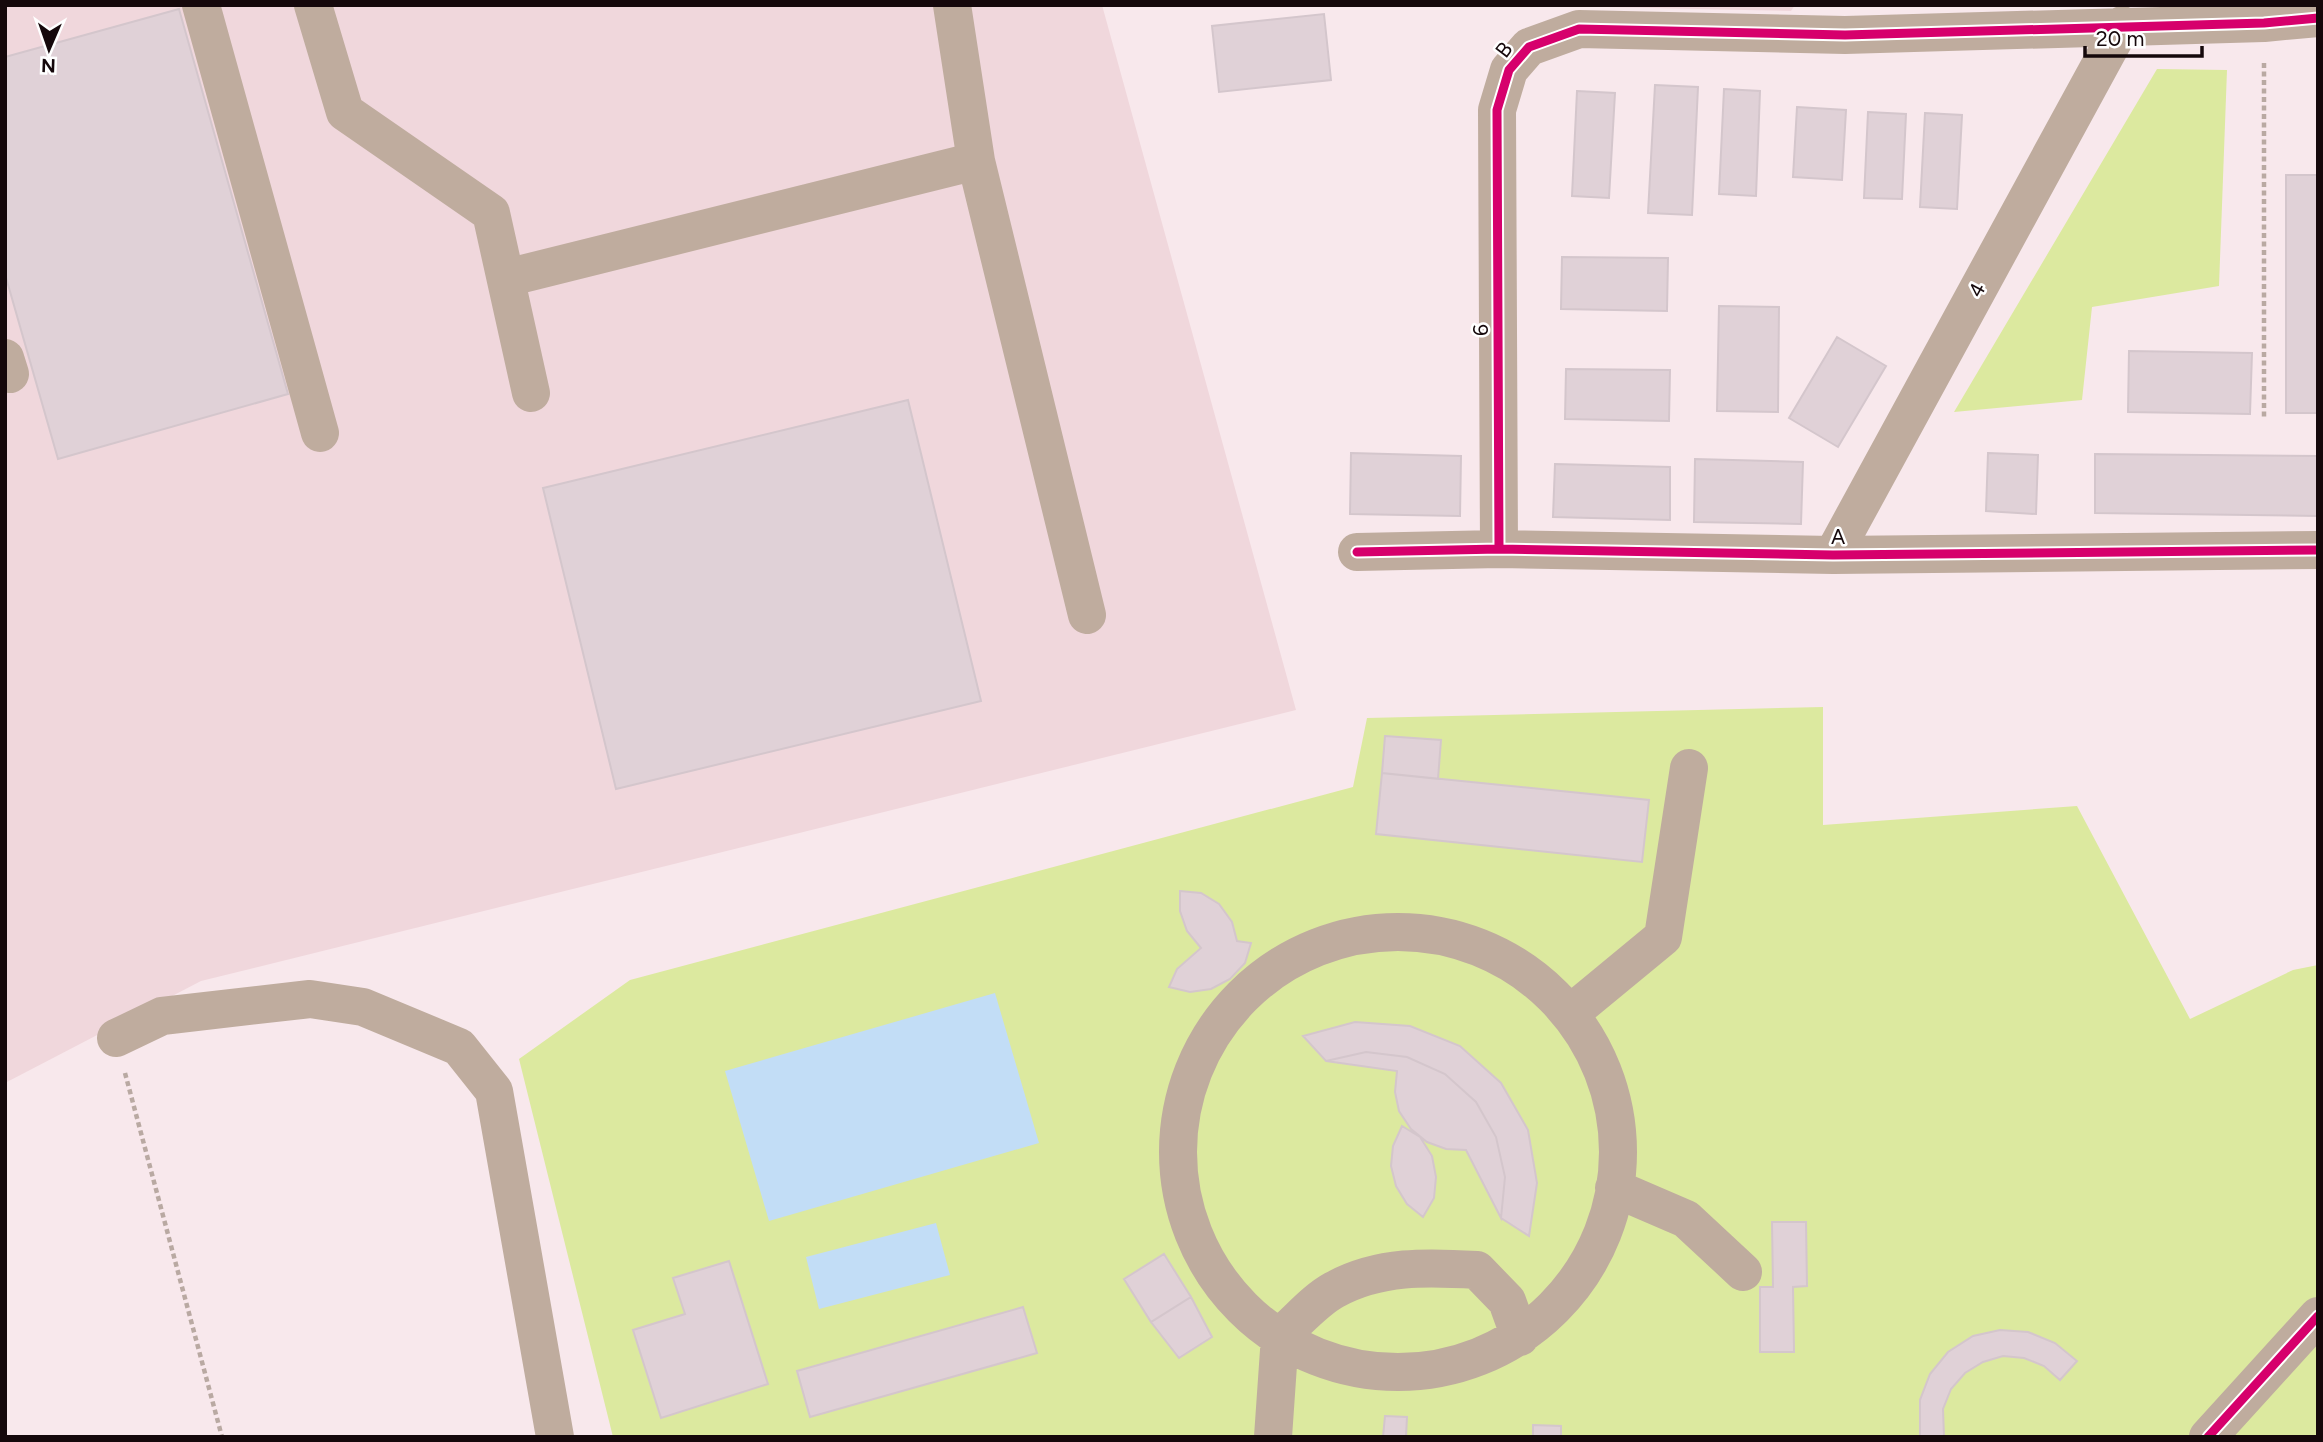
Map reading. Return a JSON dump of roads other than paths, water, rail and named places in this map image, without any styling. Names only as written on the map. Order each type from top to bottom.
[{"type":"street","points":[[201,5],[320,433]]},
{"type":"street","points":[[313,5],[345,113],[491,213],[531,393]]},
{"type":"street","points":[[952,5],[976,161],[1087,615]]},
{"type":"street","name":"B","points":[[1497,110],[1509,70],[1529,47],[1607,18],[2122,25],[2264,23],[2318,18]]},
{"type":"street","name":"4","points":[[1833,555],[2122,25]]},
{"type":"street","name":"6","points":[[1497,110],[1499,550]]},
{"type":"street","points":[[506,278],[976,161]]},
{"type":"street","name":"A","points":[[1357,552],[1499,550],[1833,555],[2318,550]]},
{"type":"street","points":[[1571,1013],[1663,937],[1689,768]]},
{"type":"street","points":[[1389,931],[1457,939],[1520,967],[1571,1013],[1608,1079],[1620,1154],[1608,1227],[1570,1293],[1520,1337],[1460,1364],[1394,1373],[1329,1362],[1280,1336],[1220,1285],[1188,1224],[1176,1158],[1181,1117],[1185,1090],[1214,1027],[1261,978],[1321,944],[1389,931]]},
{"type":"street","points":[[116,1038],[162,1016],[310,999],[363,1007],[459,1047],[494,1091],[555,1437]]},
{"type":"street","points":[[1614,1188],[1685,1219],[1743,1272]]},
{"type":"street","points":[[1273,1437],[1280,1336],[1333,1291],[1374,1275],[1418,1266],[1477,1270],[1507,1301],[1520,1337]]},
{"type":"street","points":[[2208,1437],[2318,1316]]},
{"type":"water","points":[[995,993],[1039,1143],[769,1221],[725,1071]]},
{"type":"water","points":[[936,1223],[950,1275],[819,1309],[806,1257]]}]
